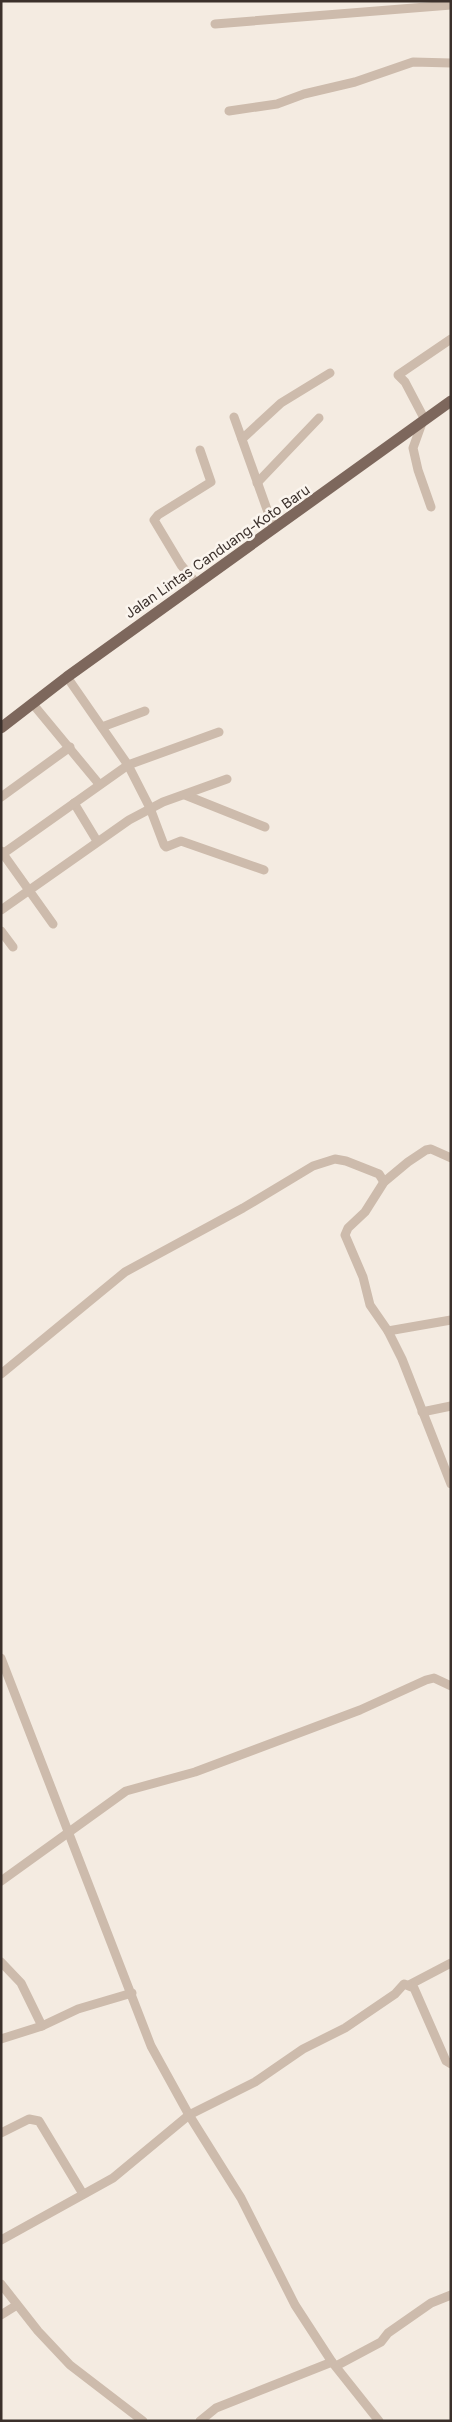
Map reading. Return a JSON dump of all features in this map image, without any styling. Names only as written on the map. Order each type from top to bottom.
[{"type":"main road","name":"Jalan Lintas Canduang-Koto Baru","points":[[1,728],[32,703],[196,583],[451,401]]},
{"type":"street","points":[[215,24],[451,5]]},
{"type":"street","points":[[229,112],[277,104],[310,92],[355,82],[413,62],[451,63]]},
{"type":"street","points":[[431,507],[413,448],[423,421],[405,382],[398,375],[451,339]]},
{"type":"street","points":[[242,439],[282,403],[330,373]]},
{"type":"street","points":[[234,418],[274,529]]},
{"type":"street","points":[[257,483],[319,418]]},
{"type":"street","points":[[196,583],[181,565],[154,520],[158,515],[211,482],[200,450]]},
{"type":"street","points":[[67,677],[128,765],[150,808],[166,847],[181,841],[264,870]]},
{"type":"street","points":[[32,703],[53,731],[70,747],[98,784]]},
{"type":"street","points":[[102,727],[145,711]]},
{"type":"street","points":[[53,924],[2,853],[98,784],[128,765],[219,732]]},
{"type":"street","points":[[1,797],[70,747]]},
{"type":"street","points":[[1,910],[97,842],[150,808],[227,779]]},
{"type":"street","points":[[185,795],[265,827]]},
{"type":"street","points":[[74,803],[97,842]]},
{"type":"street","points":[[1,931],[13,948]]},
{"type":"street","points":[[451,1158],[437,1150],[426,1150],[384,1182],[365,1212],[348,1228],[345,1235],[363,1277],[370,1305],[388,1330],[451,1484]]},
{"type":"street","points":[[1,1374],[125,1272],[243,1208],[313,1166],[335,1159],[346,1161],[378,1174],[384,1182]]},
{"type":"street","points":[[388,1330],[451,1320]]},
{"type":"street","points":[[422,1412],[451,1406]]},
{"type":"street","points":[[1,1658],[132,1993],[138,2017],[151,2046],[189,2115],[241,2198],[295,2305],[334,2364],[379,2421]]},
{"type":"street","points":[[1,1881],[126,1791],[204,1768],[360,1710],[426,1680],[434,1678],[449,1688]]},
{"type":"street","points":[[1,1962],[21,1983],[42,2026]]},
{"type":"street","points":[[1,2240],[113,2178],[189,2115],[255,2082],[303,2049],[346,2028],[395,1994],[404,1984],[409,1985],[451,1963]]},
{"type":"street","points":[[409,1985],[419,1997],[446,2061],[451,2064]]},
{"type":"street","points":[[1,2039],[42,2026],[78,2009],[132,1993]]},
{"type":"street","points":[[1,2133],[29,2119],[39,2121],[83,2194]]},
{"type":"street","points":[[1,2284],[16,2305],[70,2365],[143,2421]]},
{"type":"street","points":[[200,2421],[216,2408],[334,2364],[381,2342],[388,2333],[431,2303],[451,2295]]},
{"type":"street","points":[[1,2316],[16,2305]]}]
